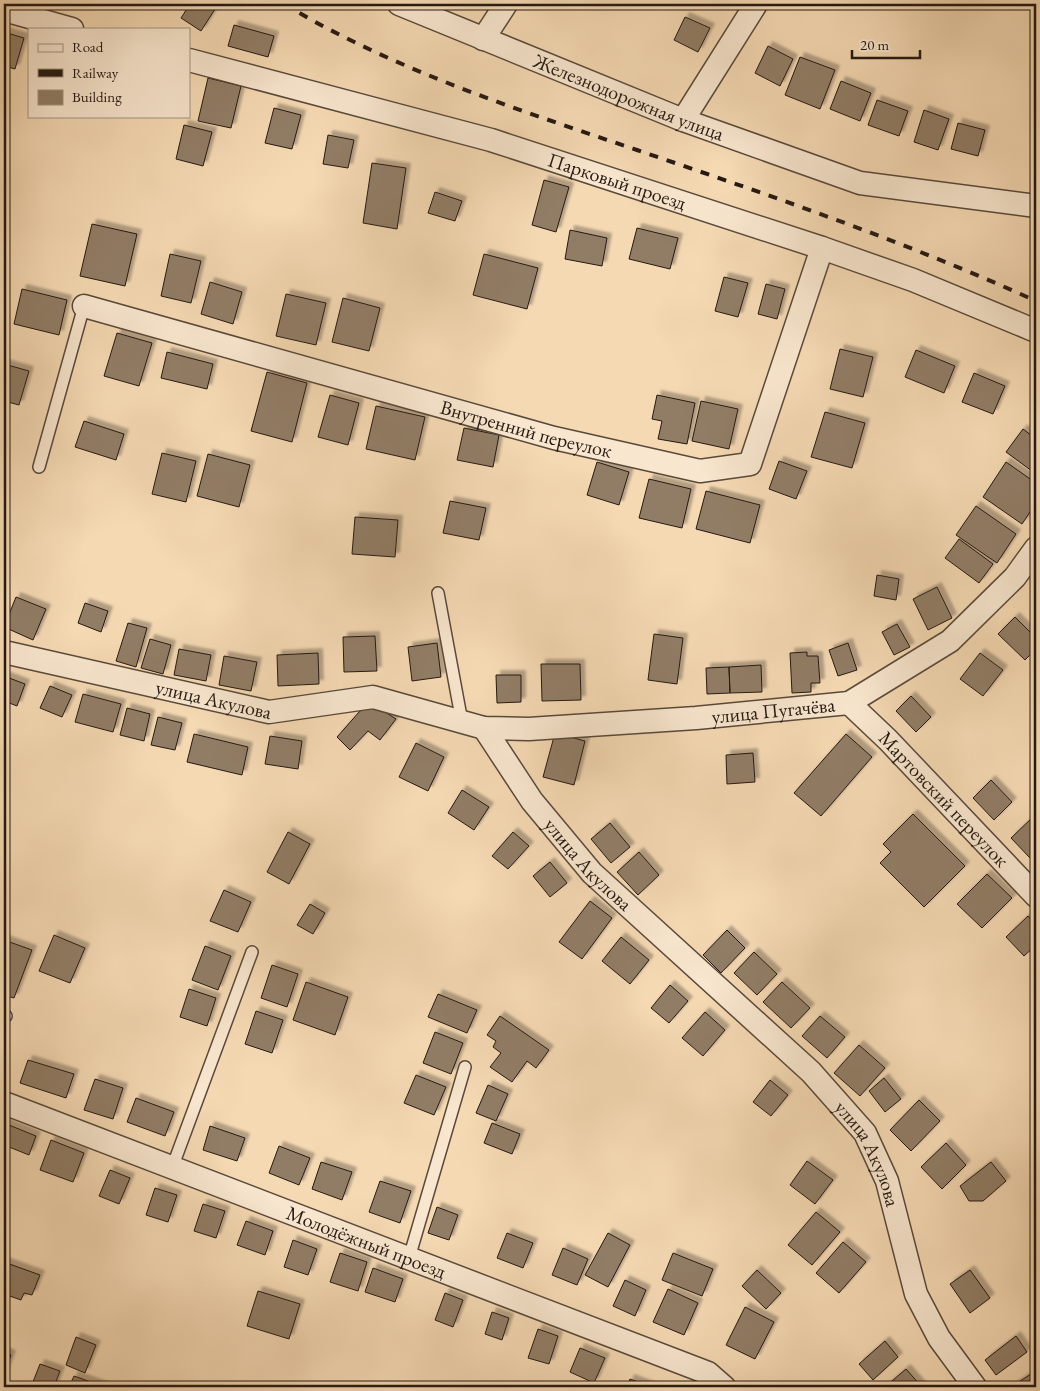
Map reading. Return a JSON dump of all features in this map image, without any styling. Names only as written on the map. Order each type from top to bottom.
[{"type":"street","name":"Железнодорожная улица","points":[[399,4],[683,120],[860,183],[1036,206]]},
{"type":"street","points":[[484,39],[506,4]]},
{"type":"street","points":[[683,120],[756,4]]},
{"type":"street","points":[[4,10],[68,28]]},
{"type":"street","name":"Парковый проезд","points":[[190,60],[491,140],[822,248],[913,280],[1036,332]]},
{"type":"street","name":"Внутренний переулок","points":[[84,306],[554,438],[700,472],[750,464],[822,248]]},
{"type":"street","name":"улица Пугачёва","points":[[484,728],[529,729],[696,718],[849,703],[950,641],[1015,576],[1036,548]]},
{"type":"street","name":"улица Акулова","points":[[4,652],[269,712],[373,697],[484,728],[532,801],[592,873],[811,1072],[865,1133],[887,1180],[916,1294],[939,1338],[975,1387]]},
{"type":"street","name":"Мартовский переулок","points":[[849,703],[888,740],[1036,896]]},
{"type":"street","name":"Молодёжный проезд","points":[[4,1103],[708,1373],[724,1387]]},
{"type":"lane","points":[[39,467],[84,306]]},
{"type":"lane","points":[[438,593],[462,722]]},
{"type":"lane","points":[[172,1168],[252,952]]},
{"type":"lane","points":[[409,1258],[466,1067]]},
{"type":"building","points":[[190,4],[208,4],[215,9],[201,31],[181,18]]},
{"type":"building","points":[[685,17],[710,28],[698,52],[674,40]]},
{"type":"building","points":[[234,25],[274,36],[268,57],[228,46]]},
{"type":"building","points":[[4,32],[24,38],[15,69],[4,66]]},
{"type":"building","points":[[768,46],[793,59],[780,86],[755,73]]},
{"type":"building","points":[[800,57],[835,70],[820,109],[785,95]]},
{"type":"building","points":[[208,78],[241,86],[231,128],[198,121]]},
{"type":"building","points":[[841,81],[871,93],[860,121],[830,109]]},
{"type":"building","points":[[877,100],[908,111],[899,136],[868,125]]},
{"type":"building","points":[[274,108],[301,115],[292,149],[265,143]]},
{"type":"building","points":[[924,110],[949,119],[938,150],[914,142]]},
{"type":"building","points":[[958,123],[985,130],[978,156],[951,149]]},
{"type":"building","points":[[184,125],[212,132],[203,166],[176,159]]},
{"type":"building","points":[[328,135],[354,140],[348,168],[323,164]]},
{"type":"building","points":[[1036,149],[1036,170],[1032,169]]},
{"type":"building","points":[[372,163],[406,168],[397,229],[363,223]]},
{"type":"building","points":[[544,180],[569,187],[556,232],[532,225]]},
{"type":"building","points":[[435,192],[462,201],[455,221],[428,213]]},
{"type":"building","points":[[92,224],[137,234],[125,286],[80,276]]},
{"type":"building","points":[[637,228],[678,238],[670,269],[629,259]]},
{"type":"building","points":[[570,230],[607,238],[602,266],[565,259]]},
{"type":"building","points":[[170,254],[201,261],[191,303],[161,296]]},
{"type":"building","points":[[484,254],[538,268],[527,309],[473,295]]},
{"type":"building","points":[[724,277],[748,283],[738,317],[715,311]]},
{"type":"building","points":[[210,282],[242,292],[233,324],[201,314]]},
{"type":"building","points":[[766,284],[785,289],[777,319],[758,314]]},
{"type":"building","points":[[22,289],[67,300],[59,335],[14,324]]},
{"type":"building","points":[[286,294],[326,303],[316,345],[276,336]]},
{"type":"building","points":[[343,298],[380,308],[369,351],[332,342]]},
{"type":"building","points":[[117,333],[152,343],[139,386],[104,376]]},
{"type":"building","points":[[840,349],[873,357],[863,397],[830,389]]},
{"type":"building","points":[[916,350],[955,366],[944,393],[905,377]]},
{"type":"building","points":[[167,352],[213,364],[207,389],[161,378]]},
{"type":"building","points":[[4,364],[29,371],[19,405],[4,401]]},
{"type":"building","points":[[267,372],[307,383],[292,442],[251,431]]},
{"type":"building","points":[[974,373],[1005,386],[993,414],[962,402]]},
{"type":"building","points":[[330,395],[359,403],[348,445],[318,437]]},
{"type":"building","points":[[657,395],[695,403],[687,444],[658,439],[662,421],[652,419]]},
{"type":"building","points":[[701,401],[738,409],[729,449],[692,441]]},
{"type":"building","points":[[376,406],[425,417],[415,460],[366,449]]},
{"type":"building","points":[[825,412],[865,423],[852,468],[811,457]]},
{"type":"building","points":[[84,421],[124,434],[116,460],[75,447]]},
{"type":"building","points":[[464,428],[499,435],[493,467],[457,460]]},
{"type":"building","points":[[1023,429],[1036,439],[1036,474],[1006,452]]},
{"type":"building","points":[[162,453],[196,461],[186,502],[152,494]]},
{"type":"building","points":[[208,454],[250,465],[239,507],[197,496]]},
{"type":"building","points":[[779,461],[807,471],[796,499],[769,489]]},
{"type":"building","points":[[597,462],[629,472],[619,505],[587,495]]},
{"type":"building","points":[[1006,462],[1036,483],[1036,503],[1022,524],[983,497]]},
{"type":"building","points":[[649,479],[691,489],[682,528],[639,518]]},
{"type":"building","points":[[706,491],[760,505],[750,543],[696,529]]},
{"type":"building","points":[[450,501],[486,508],[479,540],[443,533]]},
{"type":"building","points":[[976,506],[1016,534],[997,563],[956,535]]},
{"type":"building","points":[[355,517],[398,520],[395,557],[352,554]]},
{"type":"building","points":[[959,539],[993,564],[979,583],[945,558]]},
{"type":"building","points":[[877,575],[899,579],[896,600],[874,596]]},
{"type":"building","points":[[937,587],[952,618],[928,630],[913,599]]},
{"type":"building","points":[[16,597],[46,609],[33,640],[4,627]]},
{"type":"building","points":[[85,603],[108,611],[101,632],[78,623]]},
{"type":"building","points":[[1015,617],[1036,638],[1036,649],[1025,660],[998,634]]},
{"type":"building","points":[[128,623],[147,628],[136,667],[116,661]]},
{"type":"building","points":[[897,624],[910,647],[894,655],[882,632]]},
{"type":"building","points":[[654,634],[683,638],[677,684],[648,680]]},
{"type":"building","points":[[375,636],[377,671],[344,672],[343,637]]},
{"type":"building","points":[[150,639],[171,645],[163,674],[141,668]]},
{"type":"building","points":[[437,643],[441,677],[412,681],[408,647]]},
{"type":"building","points":[[848,643],[857,670],[838,676],[829,650]]},
{"type":"building","points":[[179,649],[211,655],[206,681],[174,675]]},
{"type":"building","points":[[807,652],[807,656],[818,656],[820,683],[811,683],[811,692],[792,693],[790,653]]},
{"type":"building","points":[[318,653],[319,684],[278,686],[277,655]]},
{"type":"building","points":[[980,653],[1003,670],[983,696],[960,679]]},
{"type":"building","points":[[224,656],[257,662],[251,691],[219,685]]},
{"type":"building","points":[[541,664],[580,664],[581,700],[542,701]]},
{"type":"building","points":[[761,665],[762,692],[730,693],[729,667]]},
{"type":"building","points":[[729,667],[730,693],[707,694],[706,668]]},
{"type":"building","points":[[496,675],[521,675],[521,702],[497,703]]},
{"type":"building","points":[[4,676],[25,684],[17,706],[4,701]]},
{"type":"building","points":[[50,686],[72,695],[62,717],[40,708]]},
{"type":"building","points":[[83,694],[121,704],[113,732],[75,722]]},
{"type":"building","points":[[911,696],[931,717],[916,732],[896,711]]},
{"type":"building","points":[[374,705],[396,719],[380,740],[368,731],[350,750],[337,737],[360,711]]},
{"type":"building","points":[[127,708],[150,714],[144,741],[120,735]]},
{"type":"building","points":[[158,717],[182,723],[175,750],[151,745]]},
{"type":"building","points":[[555,733],[585,741],[574,785],[543,777]]},
{"type":"building","points":[[194,734],[248,747],[242,775],[187,762]]},
{"type":"building","points":[[846,734],[872,757],[821,816],[794,793]]},
{"type":"building","points":[[270,736],[302,741],[298,769],[265,764]]},
{"type":"building","points":[[416,743],[444,757],[428,791],[399,777]]},
{"type":"building","points":[[753,753],[755,782],[727,784],[726,755]]},
{"type":"building","points":[[991,780],[1012,802],[994,820],[973,798]]},
{"type":"building","points":[[462,790],[489,807],[474,830],[448,813]]},
{"type":"building","points":[[913,814],[965,866],[924,907],[880,863],[891,852],[883,844]]},
{"type":"building","points":[[1033,817],[1036,820],[1036,853],[1030,858],[1011,838]]},
{"type":"building","points":[[610,823],[630,847],[611,863],[591,839]]},
{"type":"building","points":[[288,832],[310,844],[289,884],[267,872]]},
{"type":"building","points":[[513,832],[529,846],[508,869],[492,856]]},
{"type":"building","points":[[639,852],[659,875],[638,895],[617,872]]},
{"type":"building","points":[[550,862],[567,883],[550,897],[533,876]]},
{"type":"building","points":[[987,874],[1012,898],[982,928],[957,904]]},
{"type":"building","points":[[224,890],[251,902],[238,932],[210,921]]},
{"type":"building","points":[[590,901],[612,918],[582,959],[559,942]]},
{"type":"building","points":[[310,904],[325,913],[313,934],[297,925]]},
{"type":"building","points":[[1028,916],[1036,925],[1036,945],[1024,956],[1006,937]]},
{"type":"building","points":[[727,930],[745,948],[721,973],[703,955]]},
{"type":"building","points":[[54,935],[85,948],[70,983],[39,971]]},
{"type":"building","points":[[621,937],[649,960],[630,984],[602,961]]},
{"type":"building","points":[[4,940],[32,950],[14,998],[4,995]]},
{"type":"building","points":[[205,946],[231,956],[218,990],[192,980]]},
{"type":"building","points":[[754,952],[777,974],[757,995],[734,973]]},
{"type":"building","points":[[1036,959],[1036,971],[1030,965]]},
{"type":"building","points":[[272,965],[298,974],[287,1007],[261,998]]},
{"type":"building","points":[[306,982],[348,997],[335,1035],[293,1020]]},
{"type":"building","points":[[782,982],[810,1008],[791,1028],[763,1002]]},
{"type":"building","points":[[670,985],[688,1001],[669,1023],[651,1008]]},
{"type":"building","points":[[189,989],[216,998],[207,1026],[180,1017]]},
{"type":"building","points":[[438,994],[477,1010],[467,1033],[428,1017]]},
{"type":"building","points":[[256,1011],[283,1020],[272,1053],[245,1044]]},
{"type":"building","points":[[705,1012],[725,1030],[703,1056],[682,1038]]},
{"type":"building","points":[[500,1016],[549,1050],[536,1068],[527,1061],[512,1082],[490,1067],[501,1053],[493,1047],[496,1041],[487,1035]]},
{"type":"building","points":[[820,1016],[845,1037],[827,1058],[802,1036]]},
{"type":"building","points":[[435,1032],[463,1043],[451,1074],[423,1063]]},
{"type":"building","points":[[859,1045],[885,1068],[860,1096],[834,1073]]},
{"type":"building","points":[[28,1060],[74,1074],[66,1098],[20,1083]]},
{"type":"building","points":[[416,1075],[446,1087],[434,1115],[404,1103]]},
{"type":"building","points":[[884,1078],[901,1099],[885,1112],[869,1091]]},
{"type":"building","points":[[95,1079],[123,1088],[113,1119],[84,1110]]},
{"type":"building","points":[[770,1080],[788,1095],[771,1116],[753,1102]]},
{"type":"building","points":[[488,1085],[508,1094],[496,1121],[476,1113]]},
{"type":"building","points":[[136,1098],[174,1112],[165,1136],[127,1122]]},
{"type":"building","points":[[919,1100],[940,1121],[911,1151],[890,1130]]},
{"type":"building","points":[[4,1123],[36,1136],[29,1155],[4,1145]]},
{"type":"building","points":[[492,1123],[520,1134],[512,1154],[484,1143]]},
{"type":"building","points":[[210,1126],[245,1138],[237,1161],[203,1150]]},
{"type":"building","points":[[51,1140],[84,1153],[73,1182],[40,1170]]},
{"type":"building","points":[[946,1143],[966,1165],[942,1189],[921,1167]]},
{"type":"building","points":[[279,1146],[310,1158],[299,1185],[269,1173]]},
{"type":"building","points":[[807,1161],[833,1180],[815,1204],[790,1185]]},
{"type":"building","points":[[321,1162],[352,1172],[342,1200],[312,1189]]},
{"type":"building","points":[[991,1162],[1006,1181],[983,1201],[969,1201],[960,1186]]},
{"type":"building","points":[[110,1170],[130,1178],[119,1204],[99,1196]]},
{"type":"building","points":[[380,1181],[411,1191],[400,1223],[369,1212]]},
{"type":"building","points":[[155,1188],[177,1195],[168,1222],[146,1215]]},
{"type":"building","points":[[203,1204],[225,1211],[216,1238],[194,1231]]},
{"type":"building","points":[[437,1207],[458,1215],[449,1240],[428,1233]]},
{"type":"building","points":[[816,1212],[840,1232],[812,1265],[788,1245]]},
{"type":"building","points":[[246,1221],[273,1231],[265,1255],[237,1245]]},
{"type":"building","points":[[507,1233],[533,1243],[523,1268],[497,1258]]},
{"type":"building","points":[[608,1233],[630,1245],[608,1287],[585,1275]]},
{"type":"building","points":[[293,1240],[317,1249],[308,1275],[284,1267]]},
{"type":"building","points":[[843,1242],[866,1262],[839,1293],[816,1273]]},
{"type":"building","points":[[563,1248],[588,1259],[577,1285],[552,1275]]},
{"type":"building","points":[[340,1253],[367,1262],[358,1291],[330,1282]]},
{"type":"building","points":[[673,1253],[713,1269],[702,1296],[662,1280]]},
{"type":"building","points":[[4,1262],[40,1275],[32,1295],[24,1293],[21,1300],[4,1294]]},
{"type":"building","points":[[373,1268],[403,1279],[395,1302],[365,1292]]},
{"type":"building","points":[[757,1270],[781,1293],[766,1309],[742,1286]]},
{"type":"building","points":[[970,1270],[990,1298],[970,1313],[950,1284]]},
{"type":"building","points":[[625,1280],[646,1290],[635,1316],[613,1306]]},
{"type":"building","points":[[668,1289],[698,1303],[684,1335],[653,1322]]},
{"type":"building","points":[[258,1291],[300,1304],[289,1339],[247,1326]]},
{"type":"building","points":[[445,1293],[463,1300],[453,1327],[435,1320]]},
{"type":"building","points":[[745,1307],[774,1322],[755,1359],[726,1345]]},
{"type":"building","points":[[492,1312],[509,1318],[502,1340],[485,1334]]},
{"type":"building","points":[[1036,1327],[1036,1340],[1032,1338]]},
{"type":"building","points":[[538,1329],[558,1336],[549,1364],[528,1358]]},
{"type":"building","points":[[1016,1336],[1027,1352],[996,1375],[985,1360]]},
{"type":"building","points":[[76,1337],[96,1345],[85,1373],[66,1365]]},
{"type":"building","points":[[885,1341],[898,1357],[873,1380],[859,1364]]},
{"type":"building","points":[[580,1348],[605,1358],[594,1383],[570,1372]]},
{"type":"building","points":[[4,1352],[11,1355],[4,1374]]},
{"type":"building","points":[[40,1364],[60,1371],[54,1387],[31,1387]]},
{"type":"building","points":[[906,1369],[922,1387],[885,1387]]},
{"type":"building","points":[[1031,1374],[1036,1382],[1036,1387],[1011,1387]]},
{"type":"building","points":[[74,1376],[105,1387],[69,1387]]},
{"type":"building","points":[[630,1379],[652,1387],[627,1387]]},
{"type":"railway","points":[[284,4],[326,28],[369,49],[456,86],[888,239],[1036,301]]}]
